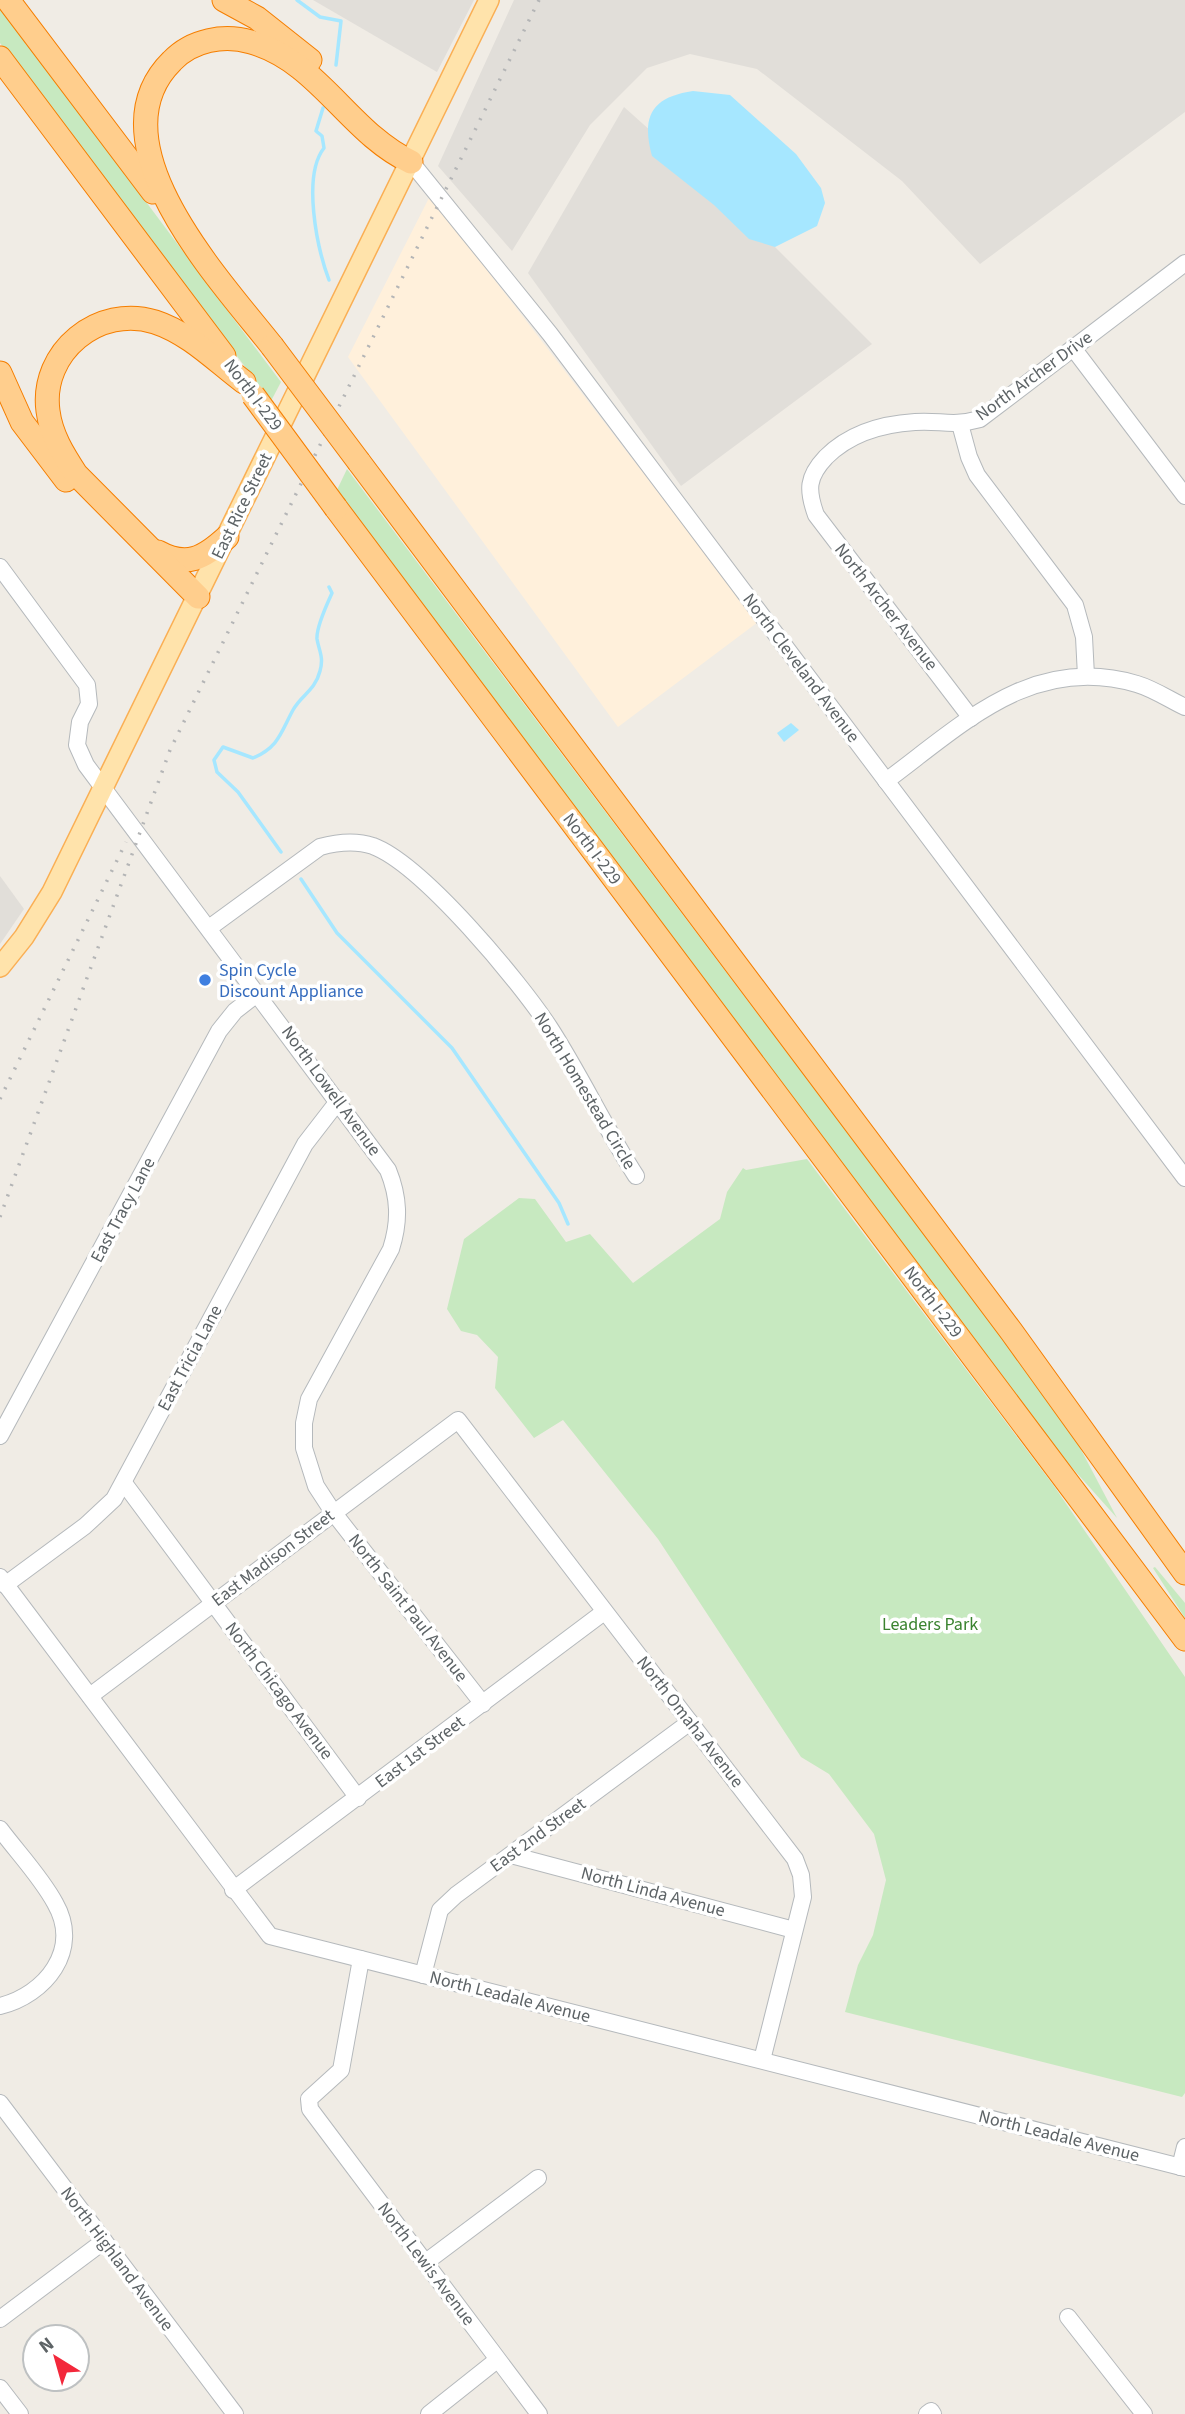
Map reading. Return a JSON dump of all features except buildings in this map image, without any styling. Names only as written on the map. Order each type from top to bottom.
[{"type":"highway","points":[[8,0],[272,346],[1011,1331],[1185,1573]]},
{"type":"highway","points":[[223,0],[286,38],[411,162]]},
{"type":"highway","points":[[214,272],[155,176],[145,133],[147,103],[153,85],[165,68],[186,50],[220,39],[250,42],[276,51],[310,75],[375,141],[411,162]]},
{"type":"highway","name":"North I-229","points":[[0,58],[1185,1639]]},
{"type":"highway","points":[[195,603],[146,545],[76,474],[55,439],[48,410],[52,373],[63,351],[88,330],[105,321],[138,318],[156,322],[192,341],[248,389]]},
{"type":"highway","points":[[0,373],[22,422],[50,461],[195,603]]},
{"type":"highway","points":[[146,545],[168,558],[186,562],[204,557],[227,537]]},
{"type":"main road","name":"East Rice Street","points":[[0,967],[24,937],[52,892],[489,0]]},
{"type":"street","name":"North Cleveland Avenue","points":[[411,162],[550,334],[1185,1178]]},
{"type":"street","name":"North Archer Drive","points":[[808,491],[813,471],[856,434],[877,427],[918,421],[960,424],[980,419],[1185,263]]},
{"type":"street","points":[[1073,348],[1185,496]]},
{"type":"street","points":[[960,424],[977,475],[1075,605],[1084,637],[1086,676]]},
{"type":"street","name":"North Archer Avenue","points":[[808,491],[816,515],[971,718]]},
{"type":"street","name":"North Lowell Avenue","points":[[0,567],[87,685],[89,704],[80,722],[77,745],[86,765],[339,1100],[388,1170],[396,1189],[397,1230],[391,1249],[315,1388],[306,1411],[303,1438],[307,1462],[333,1512]]},
{"type":"street","points":[[886,781],[971,718],[1016,690],[1059,678],[1086,676],[1140,684],[1185,708]]},
{"type":"street","name":"North Homestead Circle","points":[[209,928],[320,847],[335,843],[359,843],[385,852],[453,911],[521,989],[578,1072],[636,1176]]},
{"type":"street","name":"East Tracy Lane","points":[[0,1436],[219,1031],[235,1010],[258,993]]},
{"type":"street","name":"East Tricia Lane","points":[[3,1581],[107,1507],[124,1483],[305,1144],[339,1100]]},
{"type":"street","name":"East Madison Street","points":[[90,1696],[458,1420]]},
{"type":"street","name":"North Omaha Avenue","points":[[458,1420],[795,1858],[802,1875],[803,1897],[762,2060]]},
{"type":"street","name":"North Chicago Avenue","points":[[124,1483],[358,1798]]},
{"type":"street","name":"North Saint Paul Avenue","points":[[333,1512],[483,1704]]},
{"type":"street","name":"North Leadale Avenue","points":[[3,1581],[270,1936],[1183,2167]]},
{"type":"street","name":"East 1st Street","points":[[233,1890],[604,1612]]},
{"type":"street","name":"East 2nd Street","points":[[423,1975],[440,1910],[690,1722]]},
{"type":"street","points":[[0,1829],[55,1903],[63,1943],[45,1983],[27,1997],[0,2006]]},
{"type":"street","name":"North Linda Avenue","points":[[511,1855],[794,1930]]},
{"type":"street","name":"North Lewis Avenue","points":[[361,1959],[343,2064],[341,2070],[309,2099],[313,2114],[539,2414]]},
{"type":"street","name":"North Highland Avenue","points":[[0,2103],[235,2414]]},
{"type":"street","points":[[1183,2167],[1185,2147]]},
{"type":"street","points":[[426,2262],[538,2178]]},
{"type":"street","points":[[0,2319],[104,2241]]},
{"type":"street","points":[[1068,2317],[1144,2414]]},
{"type":"street","points":[[429,2414],[497,2360]]},
{"type":"street","points":[[0,2388],[20,2414]]},
{"type":"shaded area","points":[[313,0],[474,0],[437,72]]},
{"type":"shaded area","points":[[514,0],[1185,0],[1185,112],[980,264],[902,181],[757,69],[690,54],[647,68],[590,125],[512,251],[438,166]]},
{"type":"shaded area","points":[[624,107],[725,197],[872,344],[681,486],[528,273]]},
{"type":"shaded area","points":[[430,196],[758,622],[618,727],[348,357]]},
{"type":"shaded area","points":[[0,876],[24,909],[0,944]]},
{"type":"green space","points":[[0,7],[281,382],[271,401],[0,43]]},
{"type":"green space","points":[[347,469],[998,1333],[1078,1444],[1117,1518],[1058,1452],[336,492]]},
{"type":"green space","name":"Leaders Park","points":[[807,1159],[1054,1486],[1185,1677],[1185,2093],[1182,2097],[845,2012],[858,1965],[873,1935],[886,1880],[874,1834],[829,1774],[801,1757],[658,1539],[563,1420],[534,1438],[495,1388],[498,1357],[477,1335],[461,1331],[447,1309],[464,1239],[519,1198],[535,1199],[566,1242],[590,1234],[633,1283],[720,1219],[727,1192],[743,1168],[746,1170]]},
{"type":"green space","points":[[1155,1567],[1185,1603],[1185,1618],[1153,1568]]},
{"type":"water","points":[[693,91],[730,95],[796,154],[821,188],[825,203],[817,226],[775,247],[749,239],[714,205],[652,156],[648,130],[653,111],[668,98]]},
{"type":"water","points":[[791,723],[799,730],[784,742],[777,733]]},
{"type":"waterway","points":[[297,0],[320,17],[341,21],[336,65]]},
{"type":"waterway","points":[[323,108],[316,131],[322,136],[324,148],[317,160],[313,194],[316,232],[329,280]]},
{"type":"waterway","points":[[281,852],[238,792],[217,772],[214,760],[223,747],[253,758],[269,749],[296,705],[315,683],[321,662],[317,634],[332,593],[329,587]]},
{"type":"waterway","points":[[301,879],[337,933],[452,1048],[559,1203],[568,1224]]},
{"type":"railway","points":[[0,1217],[170,750],[539,0]]},
{"type":"railway","points":[[0,1099],[126,842]]},
{"type":"place","name":"Spin Cycle Discount Appliance","points":[[205,980]]}]
